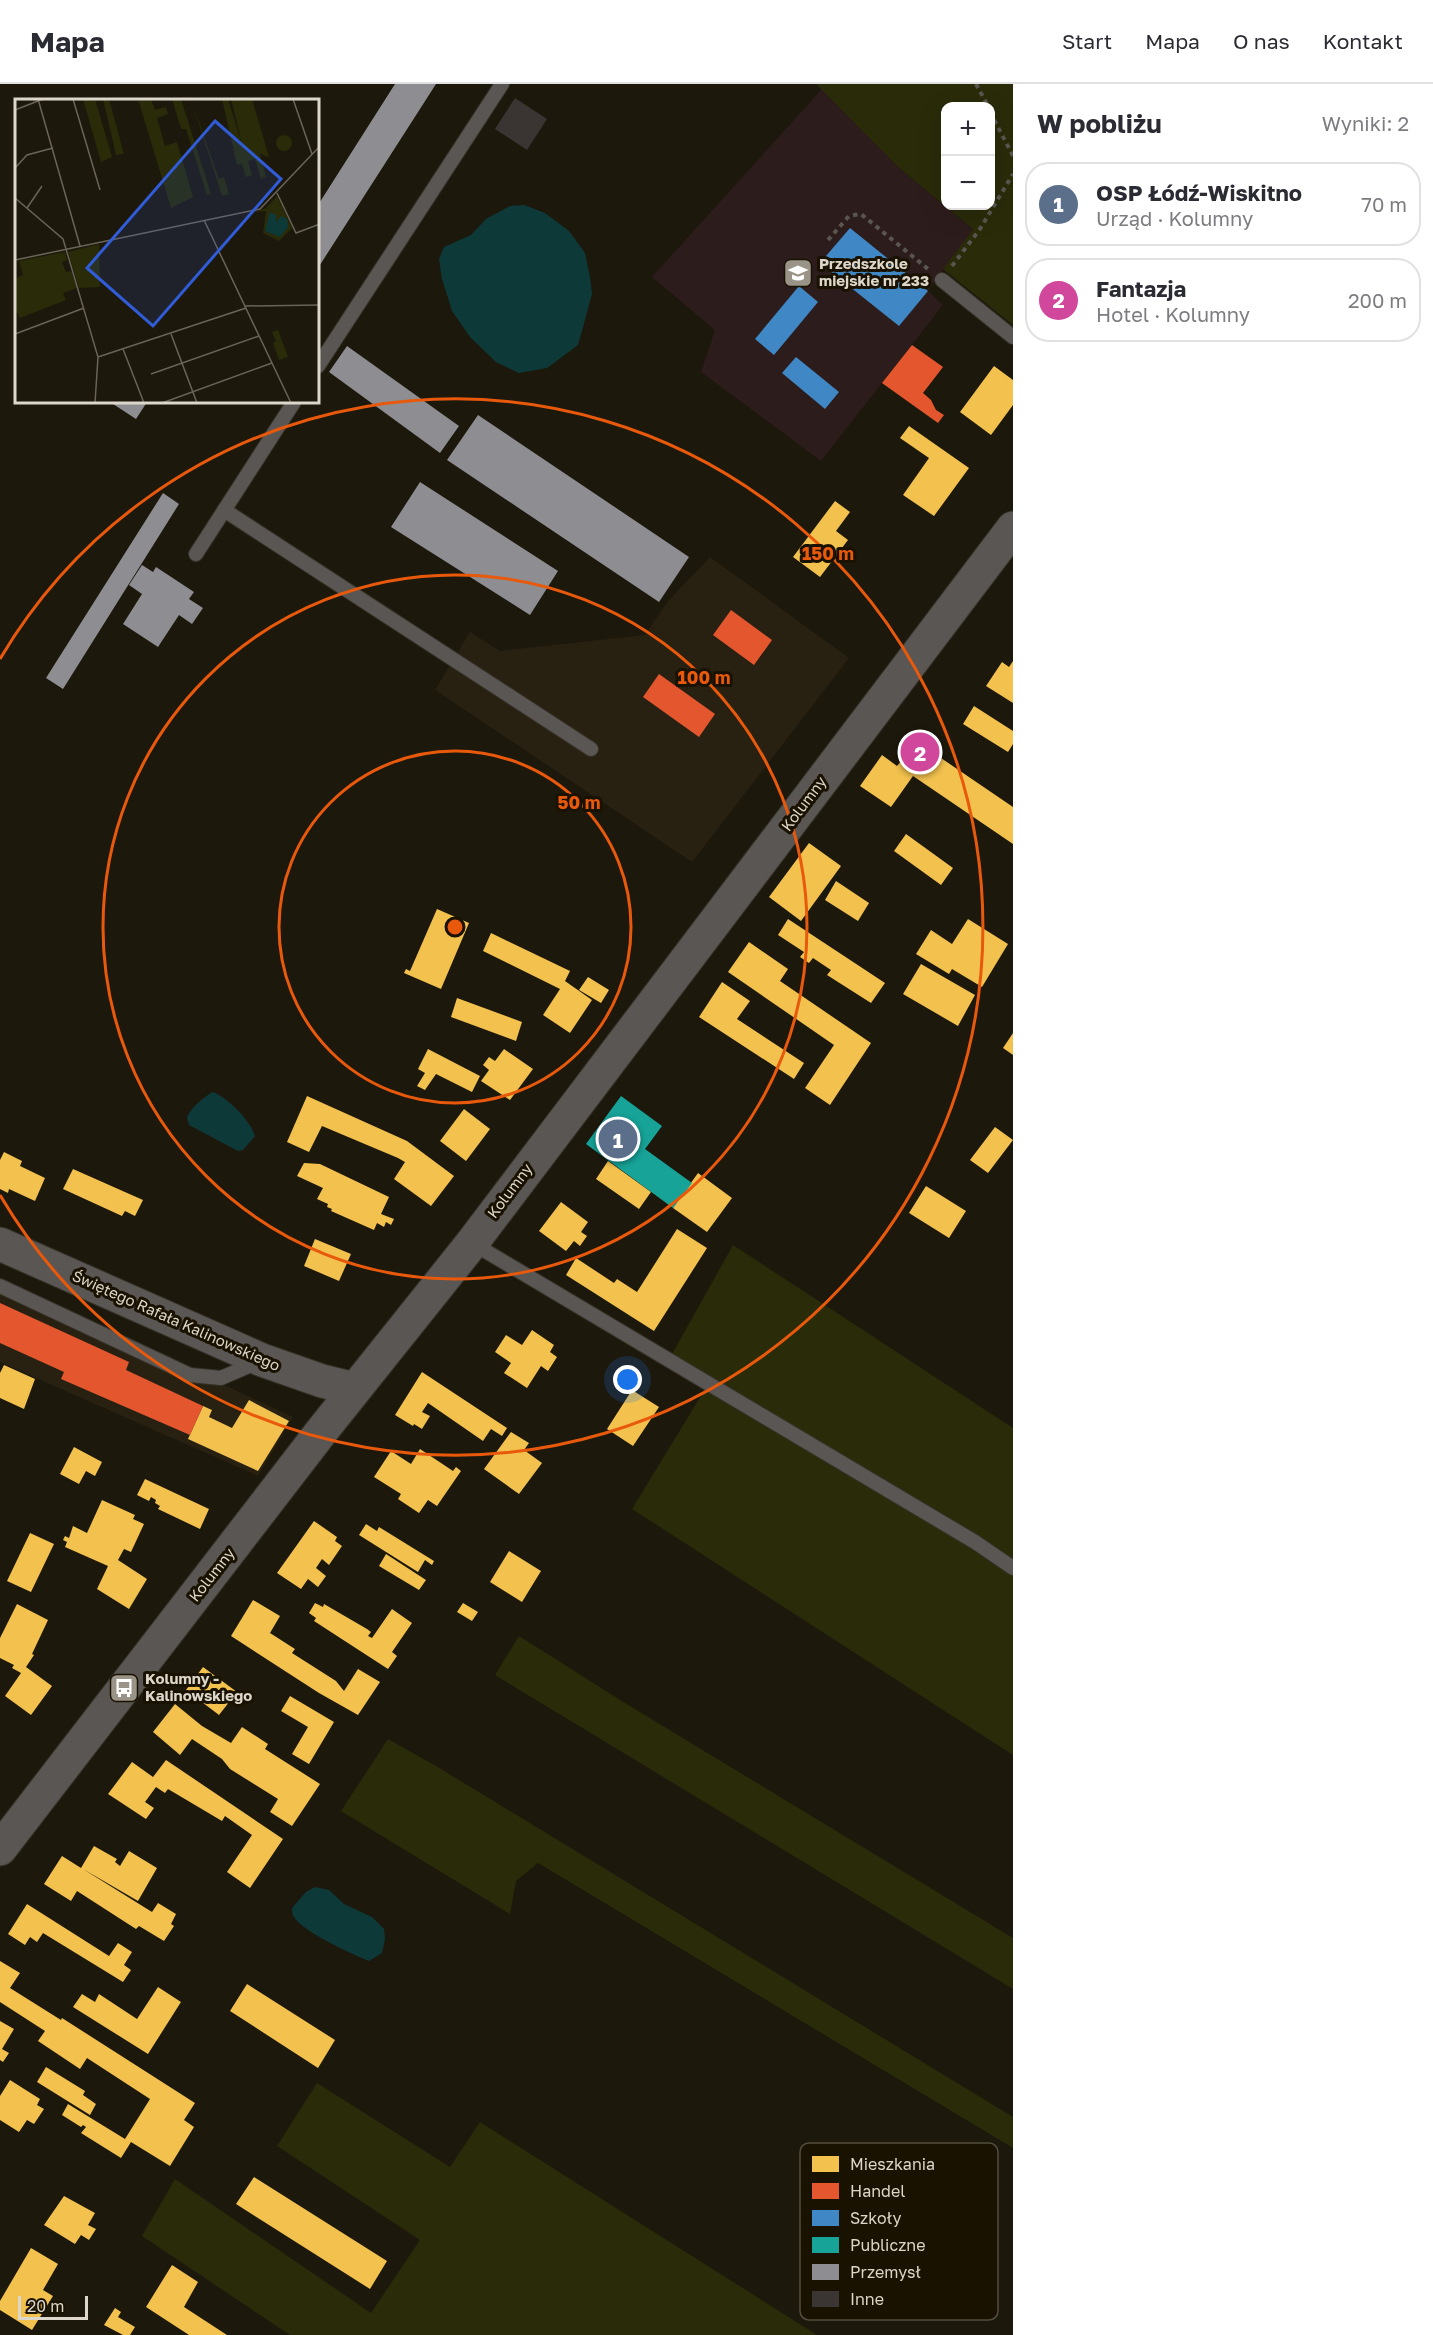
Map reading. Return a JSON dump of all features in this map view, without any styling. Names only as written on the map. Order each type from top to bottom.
[{"type":"street","name":"Kolumny","points":[[0,1849],[355,1389],[472,1242],[1013,528]]},
{"type":"street","name":"Świętego Rafała Kalinowskiego","points":[[0,1244],[262,1360],[322,1381],[355,1389]]},
{"type":"lane","points":[[320,363],[502,84]]},
{"type":"lane","points":[[942,280],[1013,337]]},
{"type":"lane","points":[[196,554],[293,404]]},
{"type":"lane","points":[[224,510],[591,748]]},
{"type":"lane","points":[[472,1242],[975,1542],[1013,1568]]},
{"type":"lane","points":[[0,1286],[190,1375],[221,1378],[262,1360]]},
{"type":"path","points":[[976,84],[986,102]]},
{"type":"path","points":[[995,122],[1013,156]]},
{"type":"path","points":[[828,240],[849,216],[861,214],[942,280],[980,229],[1013,174]]},
{"type":"shaded area","name":"Przedszkole miejskie nr 233","points":[[822,89],[899,168],[941,203],[941,210],[950,210],[973,229],[928,291],[943,305],[821,461],[701,372],[715,330],[652,277]]},
{"type":"shaded area","points":[[710,557],[849,658],[692,862],[435,690],[470,632],[500,651],[645,635],[668,601]]},
{"type":"shaded area","points":[[0,1281],[293,1417],[258,1476],[0,1362]]},
{"type":"green space","points":[[816,84],[1013,84],[1013,325],[943,269],[973,229],[950,210],[995,210],[995,102],[941,102],[941,203],[899,168]]},
{"type":"green space","points":[[733,1245],[1013,1428],[1013,1755],[632,1509],[710,1381],[672,1354]]},
{"type":"green space","points":[[519,1636],[625,1703],[1013,1938],[1013,1989],[495,1675]]},
{"type":"green space","points":[[388,1739],[1013,2117],[1013,2148],[538,1863],[516,1881],[510,1914],[341,1811]]},
{"type":"green space","points":[[317,2083],[450,2167],[480,2122],[817,2335],[290,2335],[142,2236],[175,2179],[371,2313],[420,2240],[277,2146]]},
{"type":"water","points":[[524,205],[545,213],[569,231],[585,253],[592,294],[578,345],[547,368],[519,373],[496,362],[470,337],[452,311],[442,279],[439,259],[444,247],[471,235],[486,219],[510,206]]},
{"type":"water","points":[[213,1092],[238,1110],[253,1130],[255,1136],[243,1150],[238,1151],[189,1125],[187,1117],[192,1109]]},
{"type":"water","points":[[315,1887],[329,1890],[344,1904],[372,1917],[384,1929],[385,1939],[382,1953],[369,1961],[328,1942],[299,1923],[293,1915],[292,1908],[306,1892]]},
{"type":"building: Mieszkania","points":[[994,366],[1013,380],[1013,405],[991,435],[960,412]]},
{"type":"building: Mieszkania","points":[[909,426],[969,468],[934,516],[903,495],[929,458],[900,438]]},
{"type":"building: Mieszkania","points":[[835,501],[850,512],[836,531],[848,540],[820,577],[793,557]]},
{"type":"building: Mieszkania","points":[[1013,661],[1013,703],[986,686],[1002,662],[1009,667]]},
{"type":"building: Mieszkania","points":[[974,706],[1013,731],[1013,744],[1008,752],[963,724]]},
{"type":"building: Mieszkania","points":[[916,741],[1013,807],[1013,844],[913,776],[891,807],[860,786],[882,755],[897,766],[902,760],[900,756],[908,746],[913,746]]},
{"type":"building: Mieszkania","points":[[906,834],[953,868],[941,885],[894,851]]},
{"type":"building: Mieszkania","points":[[809,843],[841,866],[801,921],[769,897]]},
{"type":"building: Mieszkania","points":[[836,881],[869,903],[858,921],[825,900]]},
{"type":"building: Mieszkania","points":[[437,909],[469,923],[441,989],[404,973],[406,969],[410,971]]},
{"type":"building: Mieszkania","points":[[788,919],[885,983],[871,1003],[827,975],[831,970],[813,958],[809,963],[800,957],[804,952],[778,935]]},
{"type":"building: Mieszkania","points":[[968,919],[1008,944],[982,987],[952,969],[949,974],[916,954],[931,930],[952,944]]},
{"type":"building: Mieszkania","points":[[491,933],[570,971],[565,981],[592,1000],[570,1033],[543,1015],[560,989],[483,951]]},
{"type":"building: Mieszkania","points":[[749,942],[788,969],[780,981],[871,1043],[830,1105],[805,1088],[834,1045],[728,972]]},
{"type":"building: Mieszkania","points":[[921,964],[975,995],[958,1026],[903,994]]},
{"type":"building: Mieszkania","points":[[588,977],[609,990],[601,1003],[579,990]]},
{"type":"building: Mieszkania","points":[[722,982],[750,1001],[737,1019],[804,1063],[794,1079],[699,1017]]},
{"type":"building: Mieszkania","points":[[457,998],[522,1022],[516,1041],[451,1017]]},
{"type":"building: Mieszkania","points":[[1013,1033],[1013,1055],[1003,1048]]},
{"type":"building: Mieszkania","points":[[428,1049],[480,1076],[472,1092],[436,1074],[425,1090],[417,1086],[425,1073],[418,1069]]},
{"type":"building: Mieszkania","points":[[504,1049],[533,1069],[510,1100],[481,1081],[489,1070],[483,1065],[489,1057],[495,1061]]},
{"type":"building: Mieszkania","points":[[307,1096],[407,1141],[454,1176],[431,1206],[394,1179],[405,1162],[398,1158],[322,1126],[309,1152],[287,1142]]},
{"type":"building: Mieszkania","points":[[464,1109],[490,1129],[466,1161],[440,1141]]},
{"type":"building: Mieszkania","points":[[995,1127],[1013,1140],[988,1173],[970,1160]]},
{"type":"building: Mieszkania","points":[[4,1152],[22,1161],[20,1166],[45,1178],[35,1201],[9,1189],[8,1193],[0,1189],[0,1160]]},
{"type":"building: Mieszkania","points":[[608,1161],[651,1192],[639,1209],[596,1179]]},
{"type":"building: Mieszkania","points":[[304,1163],[320,1164],[389,1197],[381,1214],[394,1219],[391,1225],[386,1222],[384,1227],[377,1223],[374,1230],[331,1211],[332,1209],[327,1207],[328,1204],[317,1199],[323,1188],[297,1176]]},
{"type":"building: Mieszkania","points":[[73,1169],[143,1200],[135,1216],[125,1211],[122,1216],[63,1189]]},
{"type":"building: Mieszkania","points":[[698,1173],[732,1198],[707,1232],[673,1208]]},
{"type":"building: Mieszkania","points":[[926,1186],[966,1211],[949,1238],[909,1213]]},
{"type":"building: Mieszkania","points":[[561,1202],[588,1222],[581,1232],[587,1236],[580,1246],[574,1241],[566,1251],[539,1231]]},
{"type":"building: Mieszkania","points":[[677,1229],[707,1248],[654,1331],[566,1275],[576,1258],[614,1283],[617,1279],[637,1292]]},
{"type":"building: Mieszkania","points":[[315,1239],[351,1254],[339,1281],[304,1266]]},
{"type":"building: Mieszkania","points":[[532,1330],[554,1345],[550,1352],[557,1357],[548,1371],[541,1366],[527,1388],[504,1373],[511,1363],[495,1352],[506,1335],[522,1345]]},
{"type":"building: Mieszkania","points":[[4,1365],[35,1379],[24,1409],[0,1398],[0,1373]]},
{"type":"building: Mieszkania","points":[[422,1372],[507,1428],[502,1436],[491,1429],[483,1441],[428,1403],[422,1412],[430,1416],[422,1429],[395,1415]]},
{"type":"building: Mieszkania","points":[[632,1390],[659,1407],[633,1446],[607,1429]]},
{"type":"building: Mieszkania","points":[[249,1400],[289,1421],[258,1471],[188,1439],[203,1406],[212,1410],[209,1417],[232,1428]]},
{"type":"building: Mieszkania","points":[[511,1432],[529,1443],[524,1450],[542,1463],[519,1494],[484,1469]]},
{"type":"building: Mieszkania","points":[[74,1447],[102,1462],[95,1476],[86,1471],[79,1484],[60,1474]]},
{"type":"building: Mieszkania","points":[[420,1449],[453,1471],[456,1467],[461,1471],[437,1506],[428,1500],[419,1513],[398,1499],[401,1494],[374,1477],[391,1451],[411,1464]]},
{"type":"building: Mieszkania","points":[[145,1479],[209,1509],[200,1529],[158,1509],[160,1506],[151,1497],[149,1501],[137,1495]]},
{"type":"building: Mieszkania","points":[[102,1500],[135,1515],[133,1519],[144,1524],[131,1552],[124,1549],[118,1560],[147,1579],[129,1609],[97,1589],[108,1566],[65,1547],[67,1542],[63,1540],[65,1536],[69,1538],[73,1526],[87,1533]]},
{"type":"building: Mieszkania","points":[[314,1521],[337,1537],[335,1541],[342,1546],[329,1565],[322,1559],[316,1568],[326,1576],[318,1587],[308,1579],[301,1589],[277,1573]]},
{"type":"building: Mieszkania","points":[[366,1524],[377,1531],[379,1527],[434,1561],[432,1565],[425,1560],[418,1572],[359,1535]]},
{"type":"building: Mieszkania","points":[[30,1533],[54,1544],[31,1592],[7,1581]]},
{"type":"building: Mieszkania","points":[[509,1551],[541,1571],[522,1602],[490,1582]]},
{"type":"building: Mieszkania","points":[[386,1554],[426,1580],[419,1590],[379,1566]]},
{"type":"building: Mieszkania","points":[[253,1600],[280,1616],[270,1633],[295,1649],[292,1653],[336,1681],[344,1691],[358,1669],[380,1682],[358,1715],[319,1693],[231,1636]]},
{"type":"building: Mieszkania","points":[[315,1603],[323,1607],[324,1604],[367,1629],[371,1632],[368,1636],[372,1638],[392,1609],[412,1623],[392,1652],[397,1656],[388,1669],[314,1621],[316,1618],[309,1613]]},
{"type":"building: Mieszkania","points":[[463,1603],[478,1612],[472,1621],[457,1612]]},
{"type":"building: Mieszkania","points":[[17,1604],[48,1620],[32,1654],[34,1655],[26,1667],[52,1686],[31,1715],[5,1696],[21,1673],[12,1668],[14,1665],[0,1658],[0,1638]]},
{"type":"building: Mieszkania","points":[[203,1667],[237,1692],[219,1715],[186,1690]]},
{"type":"building: Mieszkania","points":[[290,1696],[334,1722],[309,1764],[292,1754],[308,1727],[281,1711]]},
{"type":"building: Mieszkania","points":[[175,1704],[202,1726],[231,1743],[242,1727],[268,1744],[265,1749],[320,1784],[292,1826],[270,1812],[278,1799],[230,1769],[222,1759],[192,1739],[180,1755],[153,1732]]},
{"type":"building: Mieszkania","points":[[166,1760],[283,1839],[250,1888],[227,1872],[252,1835],[225,1816],[222,1821],[168,1789],[165,1793],[156,1787],[145,1802],[154,1808],[146,1819],[108,1794],[132,1762],[153,1777]]},
{"type":"building: Mieszkania","points":[[94,1846],[117,1859],[115,1862],[120,1866],[129,1851],[157,1868],[138,1901],[83,1869],[152,1912],[158,1903],[176,1914],[171,1924],[174,1926],[164,1941],[139,1926],[136,1929],[77,1891],[71,1901],[44,1884],[62,1856],[81,1868]]},
{"type":"building: Mieszkania","points":[[27,1904],[109,1956],[118,1943],[132,1952],[124,1965],[131,1970],[123,1982],[43,1933],[37,1942],[30,1937],[25,1945],[8,1934]]},
{"type":"building: Mieszkania","points":[[0,1961],[20,1973],[10,1988],[61,2020],[62,2018],[195,2103],[184,2120],[194,2127],[170,2166],[131,2142],[121,2158],[81,2133],[86,2127],[83,2125],[81,2127],[62,2115],[68,2104],[125,2139],[150,2099],[87,2058],[80,2069],[38,2041],[45,2031],[0,2002]]},
{"type":"building: Mieszkania","points":[[247,1984],[335,2040],[318,2068],[230,2011]]},
{"type":"building: Mieszkania","points":[[158,1987],[181,2002],[148,2054],[73,2007],[82,1994],[95,2002],[99,1994],[137,2019]]},
{"type":"building: Mieszkania","points":[[0,2021],[14,2029],[2,2049],[9,2053],[3,2062],[0,2060]]},
{"type":"building: Mieszkania","points":[[46,2067],[85,2091],[83,2095],[96,2104],[90,2115],[37,2082]]},
{"type":"building: Mieszkania","points":[[10,2080],[40,2099],[37,2105],[44,2109],[34,2124],[27,2120],[19,2132],[0,2120],[0,2096]]},
{"type":"building: Mieszkania","points":[[254,2177],[387,2261],[370,2289],[236,2204]]},
{"type":"building: Mieszkania","points":[[64,2196],[95,2213],[88,2225],[96,2229],[89,2240],[81,2235],[75,2244],[44,2225]]},
{"type":"building: Mieszkania","points":[[31,2248],[58,2264],[43,2290],[53,2296],[32,2330],[0,2310],[0,2301]]},
{"type":"building: Mieszkania","points":[[172,2265],[198,2282],[184,2307],[227,2335],[189,2335],[146,2307]]},
{"type":"building: Mieszkania","points":[[115,2308],[121,2312],[118,2317],[135,2327],[130,2335],[123,2335],[104,2325]]},
{"type":"building: Handel","points":[[912,345],[943,367],[923,393],[931,400],[936,410],[944,415],[938,423],[882,383]]},
{"type":"building: Handel","points":[[731,610],[772,640],[754,665],[713,635]]},
{"type":"building: Handel","points":[[659,674],[715,714],[699,737],[643,697]]},
{"type":"building: Handel","points":[[0,1303],[129,1362],[126,1370],[203,1406],[190,1435],[61,1379],[64,1372],[0,1343]]},
{"type":"building: Szkoły","points":[[850,228],[928,291],[899,326],[820,263]]},
{"type":"building: Szkoły","points":[[799,286],[818,302],[774,355],[755,339]]},
{"type":"building: Szkoły","points":[[796,357],[839,392],[825,409],[782,373]]},
{"type":"building: Publiczne","points":[[621,1096],[662,1126],[645,1149],[692,1183],[673,1208],[586,1144]]},
{"type":"building: Przemysł","points":[[395,84],[436,84],[320,265],[320,202]]},
{"type":"building: Przemysł","points":[[347,346],[459,426],[440,453],[329,372]]},
{"type":"building: Przemysł","points":[[113,404],[146,404],[136,419]]},
{"type":"building: Przemysł","points":[[478,415],[689,557],[659,602],[447,460]]},
{"type":"building: Przemysł","points":[[420,482],[558,571],[530,615],[391,527]]},
{"type":"building: Przemysł","points":[[163,493],[179,504],[63,689],[46,678]]},
{"type":"building: Przemysł","points":[[142,565],[153,572],[156,567],[194,592],[189,599],[203,608],[192,624],[179,615],[158,647],[123,624],[142,594],[129,585]]},
{"type":"building: Inne","points":[[515,98],[547,119],[527,150],[495,129]]},
{"type":"place","name":"Przedszkole miejskie nr 233","points":[[798,273]]},
{"type":"place","name":"Fantazja","points":[[920,752]]},
{"type":"place","name":"OSP Łódź-Wiskitno","points":[[618,1139]]},
{"type":"place","name":"Kolumny - Kalinowskiego","points":[[124,1688]]}]
